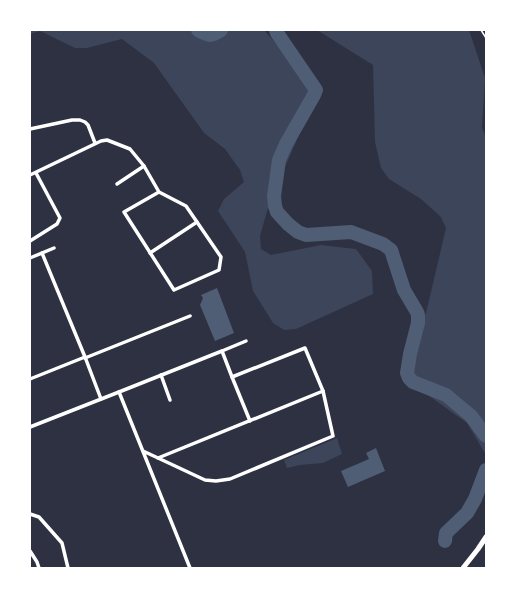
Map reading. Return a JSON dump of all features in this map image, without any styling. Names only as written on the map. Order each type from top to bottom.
[{"type":"main road","points":[[463,568],[486,537]]},
{"type":"street","points":[[30,129],[72,120],[80,120],[88,125],[95,143]]},
{"type":"street","points":[[30,176],[101,140],[107,140],[130,149],[144,166],[159,192],[186,206],[221,257],[219,270],[174,290],[124,212],[159,192]]},
{"type":"street","points":[[116,184],[144,166]]},
{"type":"street","points":[[30,241],[58,224],[60,218],[36,173]]},
{"type":"street","points":[[150,253],[197,222]]},
{"type":"street","points":[[30,258],[54,248]]},
{"type":"street","points":[[42,253],[101,399]]},
{"type":"street","points":[[30,379],[190,316]]},
{"type":"street","points":[[30,427],[246,341]]},
{"type":"street","points":[[143,451],[205,480],[216,481],[236,476],[333,436],[323,391],[305,348],[232,377]]},
{"type":"street","points":[[222,351],[250,421]]},
{"type":"street","points":[[161,375],[170,400]]},
{"type":"street","points":[[158,458],[323,391]]},
{"type":"street","points":[[119,392],[190,568]]},
{"type":"street","points":[[30,514],[38,517],[62,543],[68,568]]},
{"type":"street","points":[[30,551],[39,568]]},
{"type":"path","points":[[481,30],[486,38]]},
{"type":"shaded area","points":[[30,30],[264,30],[318,92],[270,201],[260,236],[261,249],[271,255],[321,245],[356,249],[372,271],[373,294],[296,329],[284,330],[273,323],[253,291],[245,252],[218,211],[224,199],[244,182],[240,170],[225,149],[204,133],[154,63],[122,39],[87,48],[75,48],[40,31],[30,34]]},
{"type":"shaded area","points":[[317,30],[469,30],[485,78],[482,128],[486,137],[486,455],[467,423],[425,393],[409,373],[407,361],[426,313],[446,228],[441,217],[421,199],[389,179],[381,168],[375,142],[373,65]]},
{"type":"shaded area","points":[[217,288],[234,333],[215,341],[200,305],[203,298],[201,295]]},
{"type":"shaded area","points":[[337,438],[342,454],[323,463],[287,468],[284,460]]},
{"type":"shaded area","points":[[376,448],[385,471],[348,487],[341,471],[369,459],[366,453]]},
{"type":"waterway","points":[[198,30],[210,35],[221,30]]},
{"type":"waterway","points":[[276,30],[316,90],[286,144],[279,160],[274,196],[277,212],[298,232],[306,235],[351,232],[383,244],[391,250],[404,290],[418,315],[418,323],[407,373],[409,378],[413,382],[446,395],[471,416],[486,436]]},
{"type":"waterway","points":[[445,541],[446,533],[467,513],[475,499],[486,470]]}]
